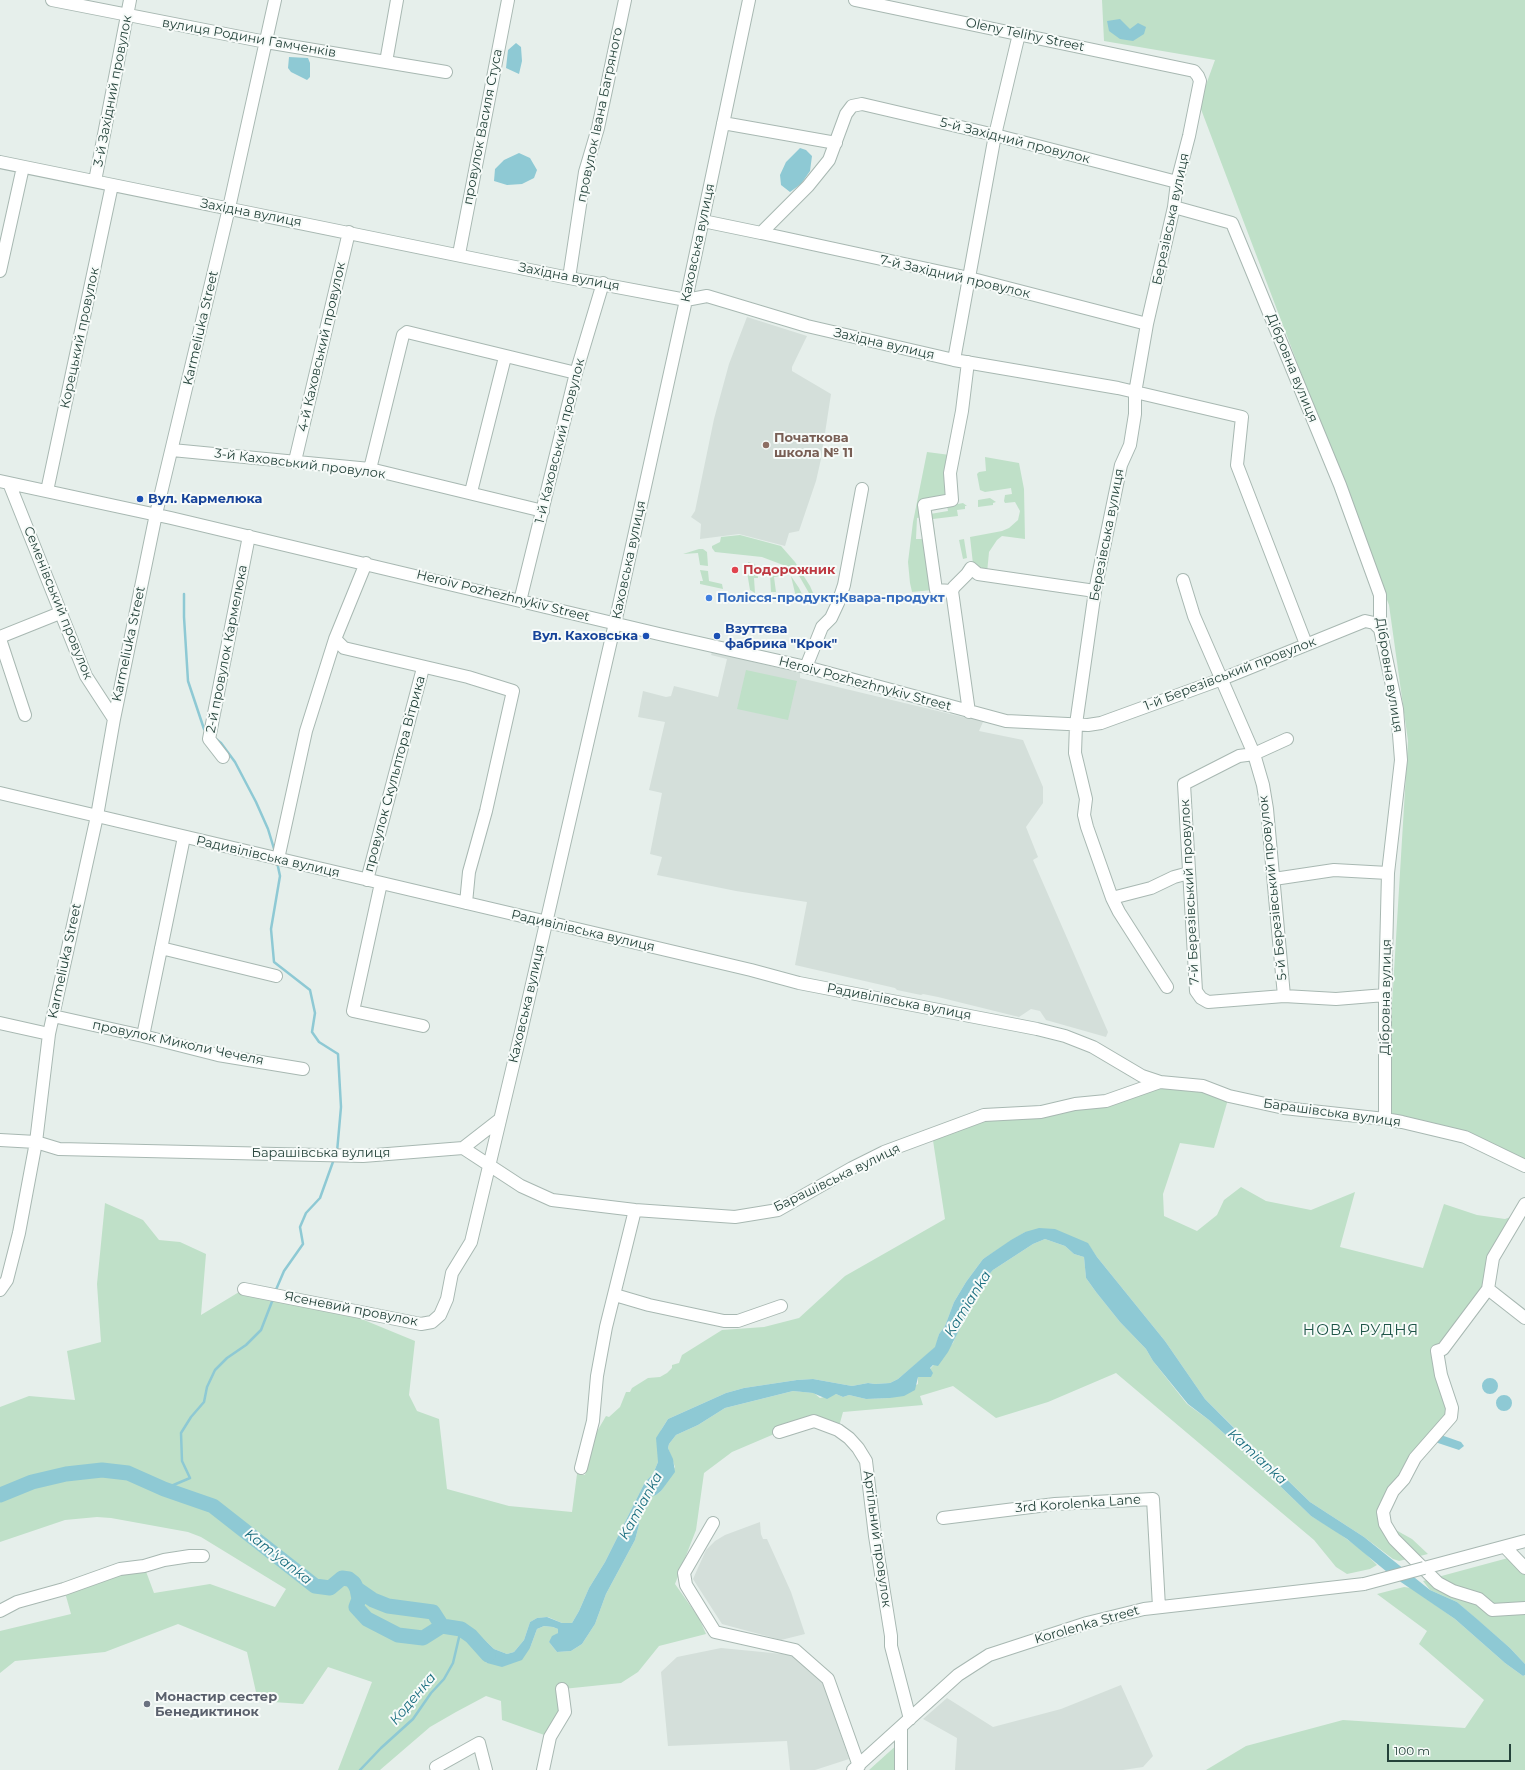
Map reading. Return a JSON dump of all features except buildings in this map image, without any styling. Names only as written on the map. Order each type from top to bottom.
[{"type":"street","name":"вулиця Родини Гамченків","points":[[52,0],[266,42],[446,72]]},
{"type":"street","name":"3-й Західний провулок","points":[[95,182],[130,0]]},
{"type":"street","name":"Karmeliuka Street","points":[[0,1290],[7,1280],[19,1233],[36,1142],[49,1034],[97,816],[114,719],[156,514],[229,208],[275,0]]},
{"type":"street","points":[[386,62],[397,0]]},
{"type":"street","name":"провулок Василя Стуса","points":[[459,254],[508,0]]},
{"type":"street","name":"провулок Івана Багряного","points":[[569,278],[585,172],[598,128],[625,0]]},
{"type":"street","name":"Каховська вулиця","points":[[489,1165],[615,623],[686,300],[749,0]]},
{"type":"street","name":"Oleny Telihy Street","points":[[855,0],[1194,71]]},
{"type":"street","points":[[954,360],[995,135],[1019,34]]},
{"type":"street","name":"Березівська вулиця","points":[[1167,987],[1119,912],[1112,898],[1084,815],[1086,799],[1076,753],[1076,724],[1095,591],[1121,465],[1130,445],[1135,414],[1135,393],[1147,324],[1174,207],[1177,182],[1189,136],[1200,81],[1194,71]]},
{"type":"street","name":"5-й Західний провулок","points":[[836,143],[846,114],[852,106],[862,104],[995,135],[1177,182]]},
{"type":"street","points":[[723,123],[836,143],[829,160],[808,186],[761,233]]},
{"type":"street","name":"Західна вулиця","points":[[0,162],[459,254],[569,278],[603,283],[686,300],[707,296],[807,326],[954,360],[1118,388],[1242,417],[1237,465],[1306,644]]},
{"type":"street","points":[[0,271],[23,167]]},
{"type":"street","name":"Корецький провулок","points":[[47,490],[112,185]]},
{"type":"street","name":"Дібровна вулиця","points":[[1174,207],[1232,223],[1340,485],[1380,594],[1380,629],[1396,709],[1401,760],[1388,873],[1384,995],[1385,1119]]},
{"type":"street","name":"7-й Західний провулок","points":[[703,220],[970,278],[1147,324]]},
{"type":"street","name":"4-й Каховський провулок","points":[[295,461],[349,232]]},
{"type":"street","name":"1-й Каховський провулок","points":[[520,600],[576,373],[603,283]]},
{"type":"street","points":[[370,470],[404,333],[408,332],[505,357],[576,373]]},
{"type":"street","points":[[472,492],[505,357]]},
{"type":"street","points":[[952,591],[936,590],[924,505],[952,500],[950,473],[962,411],[968,362]]},
{"type":"street","name":"3-й Каховський провулок","points":[[172,450],[295,461],[370,470],[472,492],[543,511]]},
{"type":"street","name":"Heroiv Pozhezhnykiv Street","points":[[5,482],[156,514],[806,667],[1006,721],[1076,724]]},
{"type":"street","name":"Семенівський провулок","points":[[5,482],[86,676],[114,719]]},
{"type":"street","points":[[806,667],[822,626],[831,618],[844,584],[862,489]]},
{"type":"street","name":"2-й провулок Кармелюка","points":[[223,757],[209,739],[249,536]]},
{"type":"street","points":[[278,859],[306,731],[335,639],[366,564]]},
{"type":"street","points":[[969,712],[952,591],[971,568],[978,574],[1095,591]]},
{"type":"street","name":"5-й Березівський провулок","points":[[1183,580],[1189,603],[1254,754],[1263,785],[1274,878],[1284,996]]},
{"type":"street","points":[[24,715],[0,638],[60,613]]},
{"type":"street","name":"1-й Березівський провулок","points":[[1076,724],[1088,725],[1101,723],[1222,679],[1365,621],[1374,623],[1380,629]]},
{"type":"street","points":[[335,639],[344,648],[423,668],[468,677],[513,691],[486,811],[470,872],[466,903]]},
{"type":"street","name":"провулок Скульптора Вітрика","points":[[367,880],[423,668]]},
{"type":"street","name":"7-й Березівський провулок","points":[[1287,739],[1254,754],[1239,756],[1184,784],[1196,991],[1208,1002],[1284,996],[1336,999],[1384,995]]},
{"type":"street","name":"Радивілівська вулиця","points":[[0,793],[751,970],[799,983],[1044,1031],[1093,1047],[1136,1073],[1160,1082]]},
{"type":"street","points":[[143,1036],[184,837]]},
{"type":"street","points":[[1274,878],[1334,870],[1388,873]]},
{"type":"street","points":[[1112,898],[1151,888],[1174,877],[1189,873]]},
{"type":"street","points":[[381,883],[353,1011],[423,1026]]},
{"type":"street","points":[[161,948],[276,976]]},
{"type":"street","name":"провулок Миколи Чечеля","points":[[53,1016],[218,1054],[303,1068]]},
{"type":"street","points":[[0,1023],[49,1034]]},
{"type":"street","points":[[1127,1094],[1137,1083],[1138,1079],[1136,1073]]},
{"type":"street","name":"Барашівська вулиця","points":[[0,1140],[36,1142],[59,1150],[363,1156],[463,1148],[521,1186],[552,1200],[635,1210],[734,1217],[778,1210],[852,1168],[884,1152],[984,1115],[1041,1112],[1075,1104],[1106,1101],[1160,1082],[1204,1086],[1229,1096],[1284,1108],[1385,1119],[1465,1137],[1525,1166]]},
{"type":"street","points":[[463,1148],[499,1120]]},
{"type":"street","name":"Ясеневий провулок","points":[[244,1289],[421,1324],[432,1322],[440,1315],[447,1299],[452,1273],[471,1242],[489,1165]]},
{"type":"street","points":[[1525,1204],[1493,1258],[1488,1289],[1442,1349],[1438,1351],[1441,1375],[1452,1408],[1451,1417],[1415,1458],[1404,1479],[1393,1491],[1383,1512],[1385,1524],[1394,1539],[1438,1584],[1453,1591],[1479,1599],[1492,1610],[1525,1608]]},
{"type":"street","points":[[581,1468],[593,1421],[597,1376],[606,1327],[635,1210]]},
{"type":"street","points":[[1488,1289],[1525,1318]]},
{"type":"street","points":[[615,1295],[649,1305],[724,1320],[738,1321],[781,1306]]},
{"type":"street","name":"Артільний провулок","points":[[779,1432],[814,1421],[838,1430],[849,1438],[858,1448],[866,1461],[875,1536],[891,1636],[891,1646],[906,1724],[901,1770]]},
{"type":"street","name":"3rd Korolenka Lane","points":[[943,1518],[1055,1504],[1153,1499],[1159,1607]]},
{"type":"street","points":[[713,1522],[684,1573],[686,1585],[715,1632],[795,1650],[828,1678],[856,1768]]},
{"type":"street","name":"Korolenka Street","points":[[856,1768],[958,1676],[989,1656],[1087,1624],[1144,1609],[1364,1584],[1525,1541]]},
{"type":"street","points":[[1505,1547],[1525,1568]]},
{"type":"street","points":[[0,1611],[17,1602],[64,1589],[120,1570],[144,1566],[164,1560],[190,1556],[204,1556]]},
{"type":"street","points":[[543,1770],[550,1737],[564,1712],[562,1689]]},
{"type":"street","points":[[436,1767],[479,1743],[486,1770]]},
{"type":"shaded area","name":"Початкова школа № 11","points":[[747,317],[807,336],[792,367],[792,371],[831,394],[816,481],[799,531],[789,533],[785,546],[739,534],[700,539],[701,524],[691,517],[695,511],[714,419],[729,364]]},
{"type":"shaded area","points":[[712,652],[800,673],[800,678],[967,718],[969,716],[983,722],[979,731],[1023,740],[1043,787],[1043,803],[1026,827],[1038,857],[1033,860],[1108,1032],[1106,1037],[1046,1020],[1040,1011],[1031,1009],[1019,1017],[938,997],[897,990],[895,988],[795,965],[807,902],[736,891],[657,875],[662,857],[650,854],[662,793],[649,790],[665,722],[638,717],[643,691],[666,697],[671,696],[674,686],[718,697],[727,659],[711,655]]},
{"type":"shaded area","points":[[760,1522],[763,1539],[767,1539],[791,1592],[805,1634],[781,1640],[722,1624],[693,1579],[706,1550],[715,1541],[725,1535]]},
{"type":"shaded area","points":[[721,1648],[793,1655],[823,1682],[849,1759],[815,1770],[790,1770],[787,1741],[668,1746],[661,1672],[677,1657]]},
{"type":"shaded area","points":[[1121,1685],[1153,1756],[1143,1767],[1123,1770],[955,1770],[957,1738],[923,1719],[947,1698],[993,1727],[1061,1709]]},
{"type":"green space","points":[[1102,0],[1525,0],[1525,1166],[1465,1137],[1385,1119],[1408,741],[1389,605],[1199,104],[1215,60],[1104,41]]},
{"type":"green space","points":[[927,452],[950,455],[947,496],[921,503],[923,517],[917,518],[916,539],[926,539],[932,590],[912,592],[908,562],[913,522]]},
{"type":"green space","points":[[985,457],[1019,463],[1024,489],[1025,539],[1002,536],[997,540],[989,552],[987,573],[973,564],[970,537],[1002,531],[1009,528],[1018,520],[1020,511],[1015,502],[1005,503],[1004,501],[1005,495],[1012,494],[1011,488],[985,492],[980,490],[977,474],[979,472],[986,471]]},
{"type":"green space","points":[[990,498],[996,502],[993,503],[993,505],[978,507],[978,500]]},
{"type":"green space","points":[[963,503],[967,506],[965,506],[965,509],[957,510],[958,516],[933,519],[935,534],[933,534],[930,514],[948,511],[947,506]]},
{"type":"green space","points":[[740,535],[781,546],[795,562],[810,586],[817,602],[813,600],[798,574],[791,568],[762,557],[715,552],[712,548],[712,546],[720,542],[721,537]]},
{"type":"green space","points":[[964,539],[967,558],[963,559],[959,540]]},
{"type":"green space","points":[[703,549],[707,552],[708,566],[700,565],[698,553],[683,554]]},
{"type":"green space","points":[[748,562],[755,564],[757,570],[758,578],[754,578],[755,593],[750,590],[747,572],[750,571]]},
{"type":"green space","points":[[775,569],[789,575],[774,577],[776,592],[771,592],[770,574]]},
{"type":"green space","points":[[700,570],[708,571],[709,581],[722,584],[723,589],[700,584],[700,581],[703,581]]},
{"type":"green space","points":[[791,576],[805,600],[799,601],[795,593]]},
{"type":"green space","points":[[746,670],[797,681],[788,720],[737,709]]},
{"type":"green space","points":[[1160,1082],[1229,1096],[1214,1148],[1180,1143],[1163,1194],[1164,1216],[1197,1231],[1217,1215],[1224,1200],[1241,1187],[1266,1201],[1311,1210],[1355,1192],[1340,1247],[1423,1268],[1444,1204],[1477,1215],[1505,1219],[1519,1214],[1509,1231],[1488,1289],[1442,1349],[1452,1408],[1393,1491],[1385,1524],[1412,1539],[1428,1554],[1399,1561],[1393,1559],[1364,1537],[1310,1502],[1205,1399],[1165,1341],[1088,1244],[1025,1232],[983,1259],[966,1282],[954,1302],[945,1326],[939,1334],[936,1347],[898,1379],[890,1383],[868,1383],[852,1386],[813,1379],[744,1388],[726,1393],[668,1419],[661,1430],[658,1462],[653,1474],[645,1482],[605,1562],[589,1588],[572,1623],[562,1623],[548,1617],[537,1618],[530,1622],[524,1640],[514,1652],[507,1654],[494,1649],[478,1634],[471,1646],[487,1663],[530,1648],[537,1629],[544,1626],[558,1629],[558,1633],[549,1642],[557,1652],[571,1651],[582,1644],[595,1624],[606,1594],[635,1540],[639,1525],[638,1518],[648,1506],[650,1496],[656,1495],[661,1491],[675,1467],[668,1448],[669,1444],[676,1435],[698,1425],[725,1408],[793,1391],[814,1393],[820,1398],[836,1394],[843,1397],[849,1395],[866,1399],[890,1398],[918,1384],[918,1377],[926,1376],[930,1369],[953,1343],[985,1279],[993,1270],[1033,1244],[1045,1239],[1065,1246],[1074,1254],[1084,1257],[1086,1278],[1120,1322],[1146,1349],[1153,1361],[1187,1404],[1209,1420],[1246,1453],[1311,1516],[1333,1529],[1363,1551],[1377,1565],[1370,1569],[1347,1574],[1336,1567],[1314,1540],[1116,1373],[1048,1402],[996,1418],[953,1386],[920,1396],[923,1405],[843,1412],[838,1430],[814,1421],[779,1432],[732,1452],[704,1473],[696,1530],[675,1584],[699,1618],[706,1634],[659,1646],[638,1672],[621,1683],[563,1689],[565,1712],[550,1737],[502,1720],[501,1701],[486,1696],[430,1727],[380,1770],[338,1770],[372,1682],[328,1667],[303,1704],[258,1701],[247,1652],[178,1624],[105,1652],[15,1661],[0,1673],[0,1631],[71,1614],[64,1589],[144,1566],[154,1593],[210,1584],[275,1607],[286,1589],[201,1537],[188,1532],[111,1518],[97,1517],[65,1520],[0,1542],[0,1407],[29,1396],[75,1400],[67,1351],[101,1342],[97,1284],[105,1203],[143,1220],[159,1240],[180,1242],[206,1254],[201,1315],[244,1289],[330,1306],[415,1341],[409,1395],[417,1411],[439,1419],[447,1489],[509,1506],[572,1512],[577,1474],[585,1475],[592,1440],[606,1416],[609,1417],[620,1407],[626,1392],[630,1392],[632,1388],[648,1378],[660,1377],[667,1373],[672,1368],[672,1365],[679,1363],[682,1355],[722,1330],[764,1327],[799,1318],[845,1276],[945,1219],[932,1134],[984,1115],[1041,1112]]},
{"type":"green space","points":[[1508,1558],[1525,1573],[1525,1664],[1510,1648],[1457,1602],[1430,1590],[1423,1581]]},
{"type":"green space","points":[[1404,1587],[1411,1588],[1455,1619],[1505,1663],[1523,1676],[1525,1675],[1525,1770],[1206,1770],[1246,1746],[1343,1720],[1465,1728],[1484,1700],[1419,1644],[1427,1631],[1377,1594]]},
{"type":"green space","points":[[899,1743],[899,1770],[869,1770]]},
{"type":"water","points":[[1120,19],[1130,29],[1138,23],[1146,27],[1144,34],[1133,41],[1120,39],[1109,31],[1107,21]]},
{"type":"water","points":[[516,43],[521,47],[522,61],[519,74],[506,68],[508,50]]},
{"type":"water","points":[[289,57],[308,58],[310,63],[310,77],[307,80],[291,72],[288,68]]},
{"type":"water","points":[[800,148],[806,150],[812,156],[810,171],[801,184],[790,192],[781,185],[780,175],[786,162]]},
{"type":"water","points":[[519,153],[530,158],[537,170],[534,178],[522,184],[507,185],[494,181],[495,169],[504,160]]},
{"type":"water","name":"Kamianka","points":[[1039,1228],[1055,1229],[1088,1243],[1097,1257],[1165,1341],[1205,1399],[1239,1433],[1310,1502],[1364,1537],[1430,1590],[1457,1602],[1510,1648],[1525,1664],[1525,1675],[1523,1676],[1505,1663],[1455,1619],[1392,1576],[1347,1539],[1311,1516],[1246,1453],[1209,1420],[1188,1404],[1153,1361],[1146,1349],[1120,1322],[1086,1278],[1084,1257],[1074,1254],[1065,1246],[1045,1239],[1033,1244],[993,1270],[985,1279],[948,1352],[938,1366],[933,1365],[930,1368],[933,1373],[931,1377],[918,1377],[915,1390],[904,1396],[866,1399],[849,1395],[843,1397],[836,1394],[827,1399],[813,1393],[793,1391],[725,1408],[698,1425],[676,1435],[669,1444],[668,1448],[673,1459],[675,1472],[661,1491],[650,1497],[648,1506],[638,1518],[639,1525],[635,1540],[606,1594],[595,1624],[582,1644],[571,1651],[557,1652],[549,1642],[552,1636],[558,1633],[558,1629],[544,1626],[537,1629],[530,1648],[522,1660],[502,1667],[487,1663],[471,1646],[478,1634],[494,1649],[507,1654],[514,1652],[524,1640],[530,1622],[537,1618],[547,1617],[562,1623],[572,1623],[589,1588],[605,1562],[645,1482],[653,1474],[658,1462],[656,1438],[668,1419],[726,1393],[744,1388],[813,1379],[852,1386],[868,1383],[890,1383],[898,1379],[935,1347],[939,1334],[945,1326],[954,1302],[966,1282],[983,1259],[1025,1232]]},
{"type":"water","points":[[1490,1378],[1497,1383],[1498,1386],[1493,1393],[1490,1394],[1483,1389],[1482,1386],[1487,1379]]},
{"type":"water","points":[[1504,1395],[1511,1400],[1512,1403],[1507,1410],[1504,1411],[1497,1406],[1496,1403],[1501,1396]]},
{"type":"water","points":[[1441,1435],[1461,1442],[1464,1446],[1459,1450],[1435,1442]]},
{"type":"waterway","points":[[184,594],[188,681],[204,729],[207,732]]},
{"type":"waterway","points":[[216,739],[221,743],[235,762],[256,802],[268,829],[275,852]]},
{"type":"waterway","points":[[277,862],[280,876],[271,929],[274,962],[310,990],[315,1013],[312,1032],[319,1042],[338,1054],[341,1107],[337,1152]]},
{"type":"waterway","points":[[275,1292],[284,1271],[303,1244],[300,1227],[306,1213],[320,1198],[334,1159]]},
{"type":"waterway","points":[[164,1489],[190,1478],[182,1461],[181,1433],[191,1417],[204,1402],[207,1387],[215,1370],[227,1358],[246,1345],[261,1330],[273,1299]]},
{"type":"waterway","name":"Kam'yanka","points":[[0,1495],[32,1482],[66,1474],[102,1470],[128,1473],[164,1489],[213,1506],[315,1586],[330,1588],[342,1578],[349,1579],[354,1583],[357,1589],[359,1599],[356,1607],[367,1619],[398,1635],[423,1638],[442,1626],[461,1629],[471,1636],[488,1655]]},
{"type":"waterway","points":[[357,1589],[373,1600],[388,1606],[433,1612],[442,1626]]},
{"type":"waterway","name":"Коденка","points":[[360,1770],[381,1748],[413,1719],[431,1693],[444,1679],[453,1663],[461,1629]]},
{"type":"place","name":"Початкова школа № 11","points":[[766,445]]},
{"type":"place","name":"Вул. Кармелюка","points":[[140,499]]},
{"type":"place","name":"Подорожник","points":[[735,570]]},
{"type":"place","name":"Полісся-продукт;Квара-продукт","points":[[709,598]]},
{"type":"place","name":"Вул. Каховська","points":[[646,636]]},
{"type":"place","name":"Взуттєва фабрика \"Крок\"","points":[[717,636]]},
{"type":"place","name":"Монастир сестер Бенедиктинок","points":[[147,1704]]},
{"type":"district","name":"НОВА РУДНЯ","points":[[1361,1331]]}]
